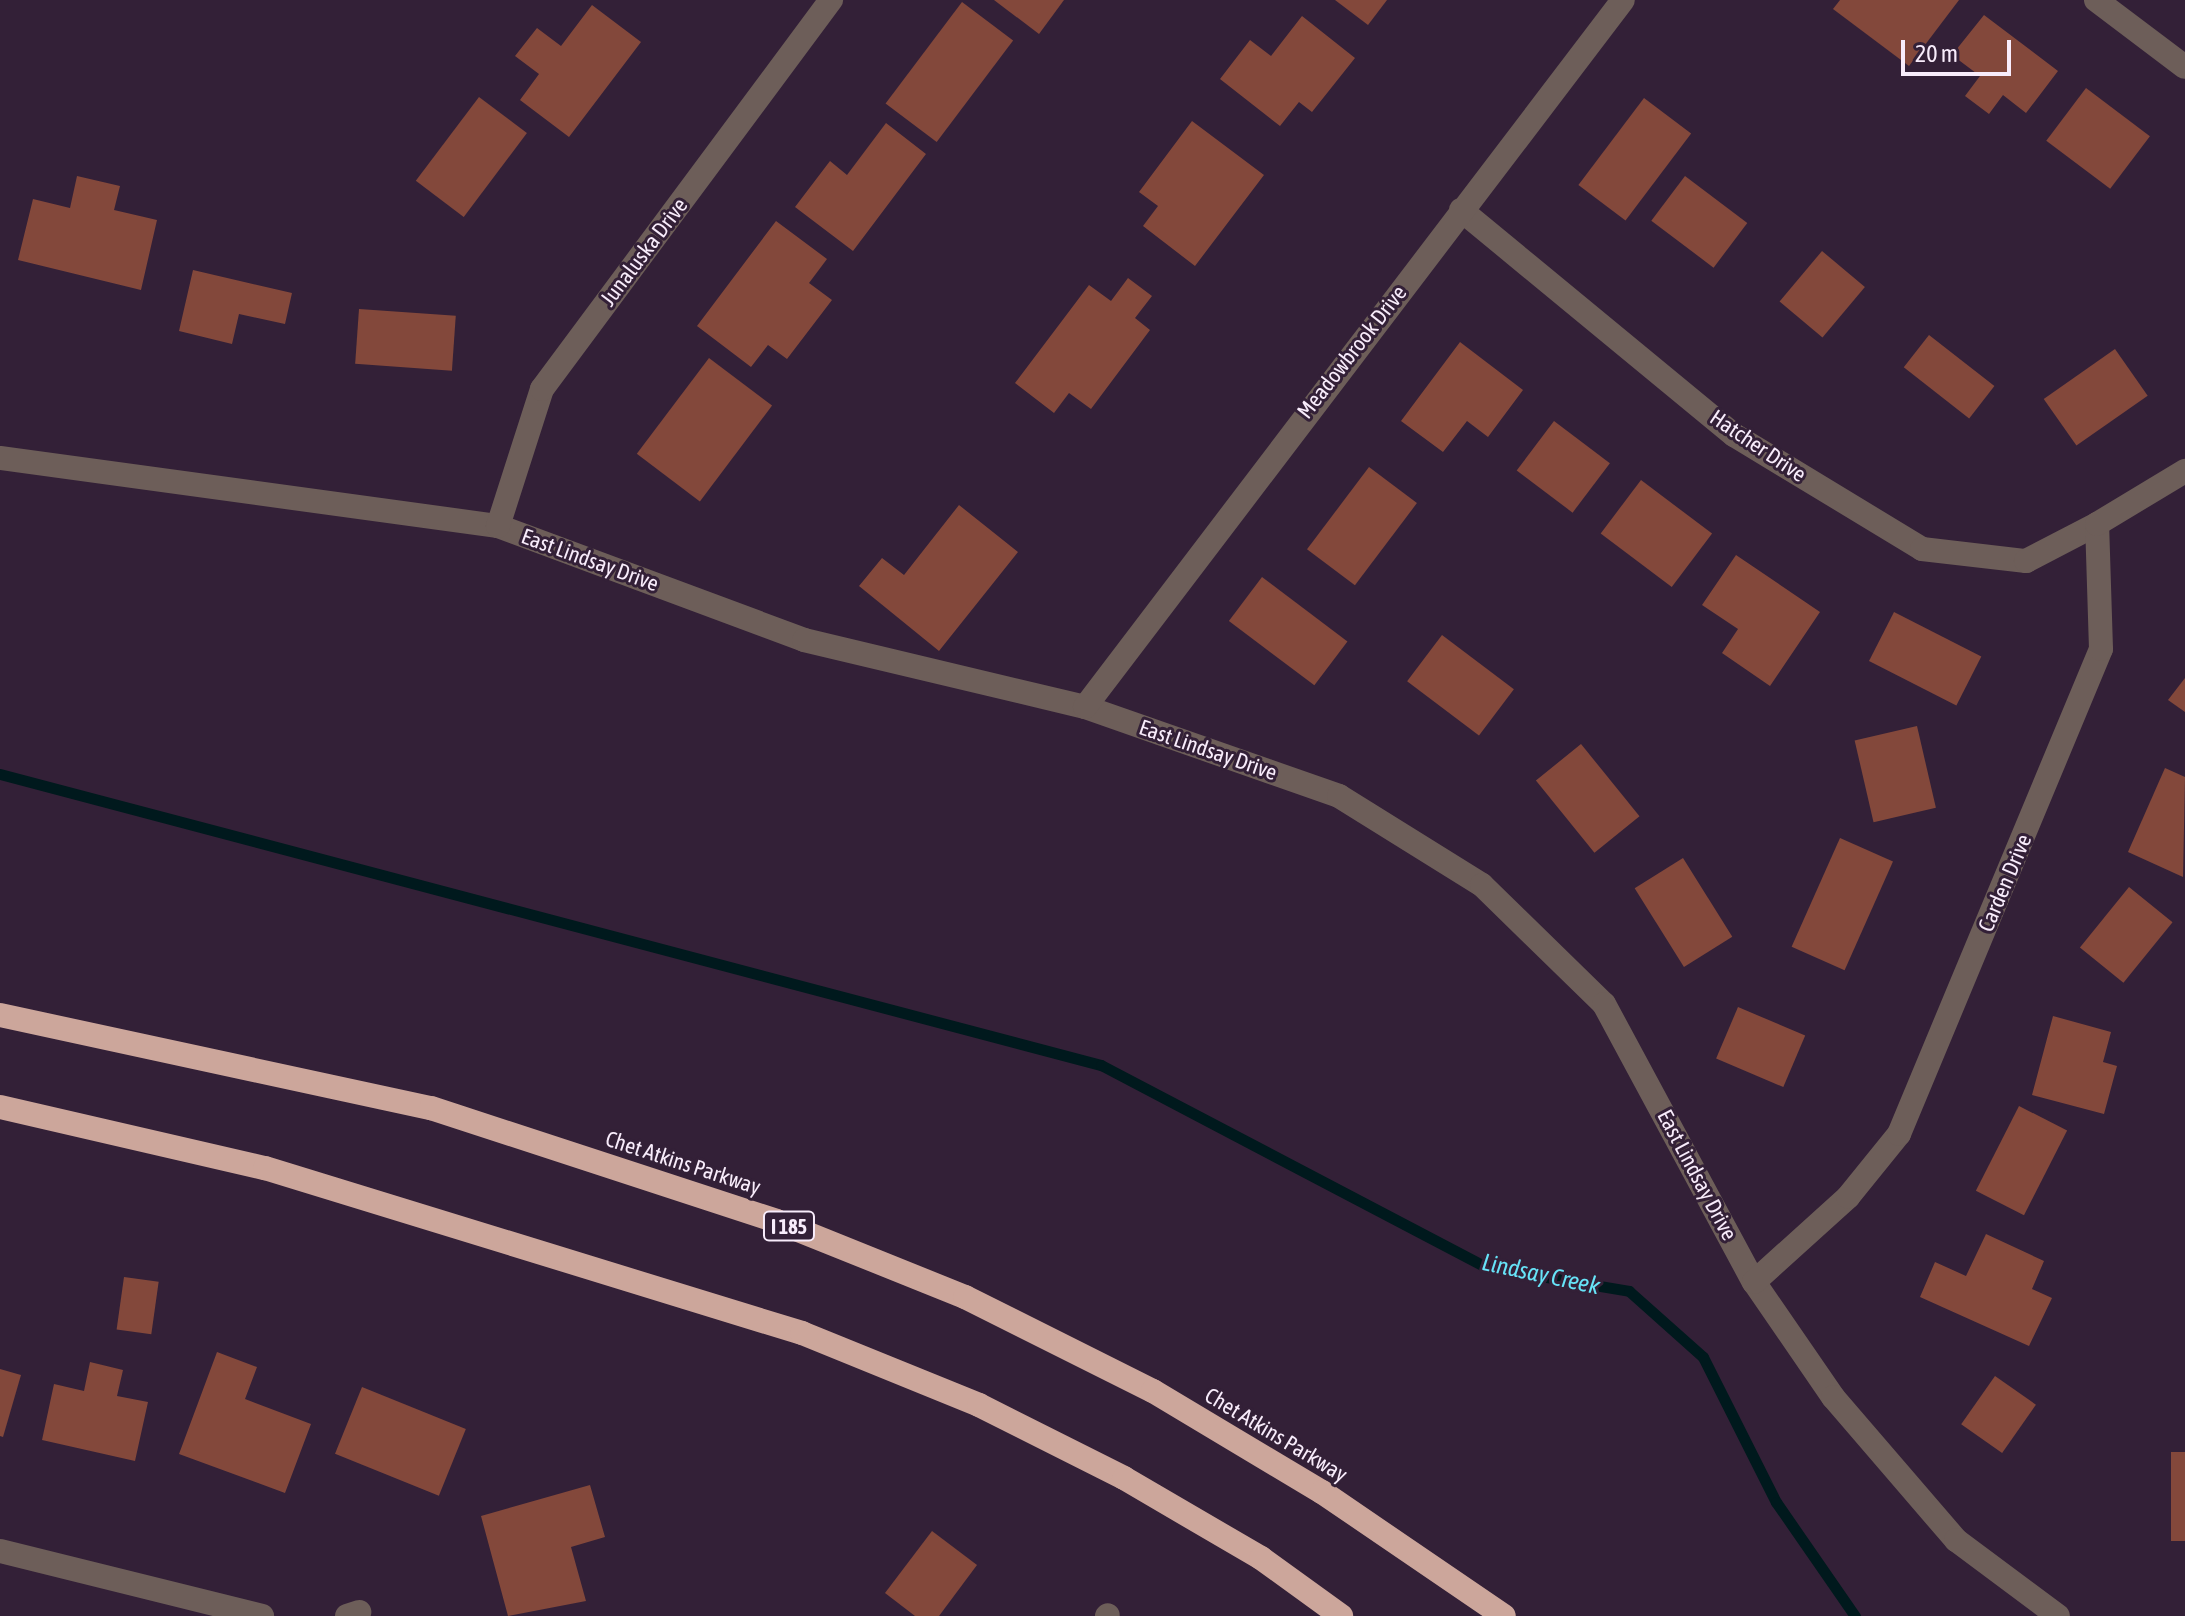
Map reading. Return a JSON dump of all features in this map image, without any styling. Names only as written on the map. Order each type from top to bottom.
[{"type":"highway","name":"Chet Atkins Parkway","points":[[0,1015],[431,1108],[805,1232],[965,1297],[1153,1391],[1322,1492],[1504,1616]]},
{"type":"highway","points":[[0,1107],[265,1168],[802,1333],[979,1405],[1124,1478],[1261,1558],[1341,1616]]},
{"type":"street","name":"Junaluska Drive","points":[[498,526],[542,389],[831,0]]},
{"type":"street","name":"Meadowbrook Drive","points":[[1085,707],[1623,0]]},
{"type":"street","points":[[2096,0],[2185,67]]},
{"type":"street","name":"Hatcher Drive","points":[[1461,210],[1734,435],[1922,549],[2026,561],[2097,524]]},
{"type":"street","name":"East Lindsay Drive","points":[[0,458],[498,526],[804,640],[1085,707],[1339,796],[1482,885],[1604,1004],[1754,1282],[1833,1397],[1956,1540],[2058,1616]]},
{"type":"street","points":[[2097,524],[2185,472]]},
{"type":"street","name":"Carden Drive","points":[[1754,1282],[1848,1197],[1899,1134],[1944,1040],[2101,649],[2097,524]]},
{"type":"street","points":[[0,1551],[262,1616]]},
{"type":"building","points":[[994,0],[1064,0],[1039,34]]},
{"type":"building","points":[[1335,0],[1387,0],[1368,25]]},
{"type":"building","points":[[1840,0],[1959,0],[1909,66],[1833,9]]},
{"type":"building","points":[[962,2],[1013,41],[937,142],[886,103]]},
{"type":"building","points":[[592,5],[641,42],[569,137],[520,100],[539,74],[515,56],[537,28],[561,46]]},
{"type":"building","points":[[1984,15],[2058,71],[2026,113],[2003,95],[1989,114],[1965,96],[1980,76],[1952,55]]},
{"type":"building","points":[[1302,16],[1355,58],[1312,112],[1299,102],[1280,126],[1220,79],[1250,40],[1271,56]]},
{"type":"building","points":[[2086,88],[2150,136],[2110,189],[2046,141]]},
{"type":"building","points":[[479,97],[527,133],[464,217],[416,181]]},
{"type":"building","points":[[1644,98],[1691,134],[1626,221],[1578,185]]},
{"type":"building","points":[[1192,121],[1264,175],[1195,266],[1143,226],[1158,206],[1139,192]]},
{"type":"building","points":[[886,123],[926,154],[853,251],[795,207],[830,161],[847,175]]},
{"type":"building","points":[[77,176],[120,186],[114,210],[157,220],[141,290],[18,260],[33,199],[70,208]]},
{"type":"building","points":[[1685,176],[1747,223],[1714,268],[1651,221]]},
{"type":"building","points":[[776,221],[827,259],[809,283],[832,300],[787,359],[768,345],[751,367],[697,326]]},
{"type":"building","points":[[1822,251],[1865,287],[1822,338],[1780,302]]},
{"type":"building","points":[[193,270],[292,293],[285,324],[239,314],[232,344],[179,331]]},
{"type":"building","points":[[1128,278],[1152,296],[1135,318],[1150,330],[1091,409],[1069,393],[1054,413],[1015,383],[1089,285],[1111,301]]},
{"type":"building","points":[[359,309],[456,316],[452,371],[355,364]]},
{"type":"building","points":[[1929,335],[1994,386],[1969,418],[1904,367]]},
{"type":"building","points":[[1460,342],[1523,390],[1488,437],[1467,421],[1443,452],[1401,421]]},
{"type":"building","points":[[2115,349],[2148,396],[2076,446],[2044,399]]},
{"type":"building","points":[[709,358],[772,406],[700,501],[637,454]]},
{"type":"building","points":[[1554,421],[1610,463],[1573,513],[1517,471]]},
{"type":"building","points":[[1369,467],[1417,503],[1355,585],[1307,549]]},
{"type":"building","points":[[1641,480],[1712,534],[1672,587],[1601,534]]},
{"type":"building","points":[[959,505],[1018,552],[939,651],[859,586],[882,558],[904,575]]},
{"type":"building","points":[[1736,555],[1820,612],[1770,686],[1722,653],[1738,629],[1702,605]]},
{"type":"building","points":[[1262,577],[1347,641],[1314,685],[1229,621]]},
{"type":"building","points":[[1894,612],[1981,656],[1956,705],[1869,661]]},
{"type":"building","points":[[1442,635],[1514,689],[1479,735],[1407,681]]},
{"type":"building","points":[[2185,678],[2185,712],[2168,700]]},
{"type":"building","points":[[1917,726],[1936,808],[1874,822],[1855,740]]},
{"type":"building","points":[[1581,744],[1640,816],[1594,853],[1536,781]]},
{"type":"building","points":[[2165,768],[2185,777],[2183,877],[2128,852]]},
{"type":"building","points":[[1840,838],[1893,862],[1845,970],[1792,947]]},
{"type":"building","points":[[1683,858],[1732,937],[1684,967],[1635,888]]},
{"type":"building","points":[[2129,887],[2173,922],[2123,983],[2080,948]]},
{"type":"building","points":[[1738,1007],[1805,1036],[1783,1087],[1716,1059]]},
{"type":"building","points":[[2053,1016],[2111,1032],[2103,1062],[2117,1066],[2104,1114],[2032,1095]]},
{"type":"building","points":[[2019,1106],[2067,1131],[2024,1215],[1976,1191]]},
{"type":"building","points":[[1986,1234],[2044,1261],[2032,1289],[2052,1298],[2029,1346],[1920,1297],[1935,1262],[1966,1276]]},
{"type":"building","points":[[124,1277],[159,1282],[151,1334],[117,1329]]},
{"type":"building","points":[[217,1352],[257,1367],[245,1399],[311,1424],[285,1493],[179,1454]]},
{"type":"building","points":[[90,1362],[123,1370],[117,1396],[148,1402],[135,1461],[42,1440],[54,1384],[84,1391]]},
{"type":"building","points":[[0,1369],[21,1375],[3,1437],[0,1436]]},
{"type":"building","points":[[1995,1376],[2036,1405],[2002,1453],[1961,1424]]},
{"type":"building","points":[[362,1387],[466,1429],[439,1496],[335,1454]]},
{"type":"building","points":[[2171,1452],[2185,1452],[2185,1541],[2171,1541]]},
{"type":"building","points":[[590,1485],[605,1537],[571,1547],[586,1601],[508,1616],[481,1516]]},
{"type":"building","points":[[932,1531],[977,1565],[939,1616],[915,1616],[885,1593]]},
{"type":"waterway","name":"Lindsay Creek","points":[[0,774],[1101,1065],[1486,1267],[1629,1291],[1703,1357],[1776,1502],[1855,1616]]}]
